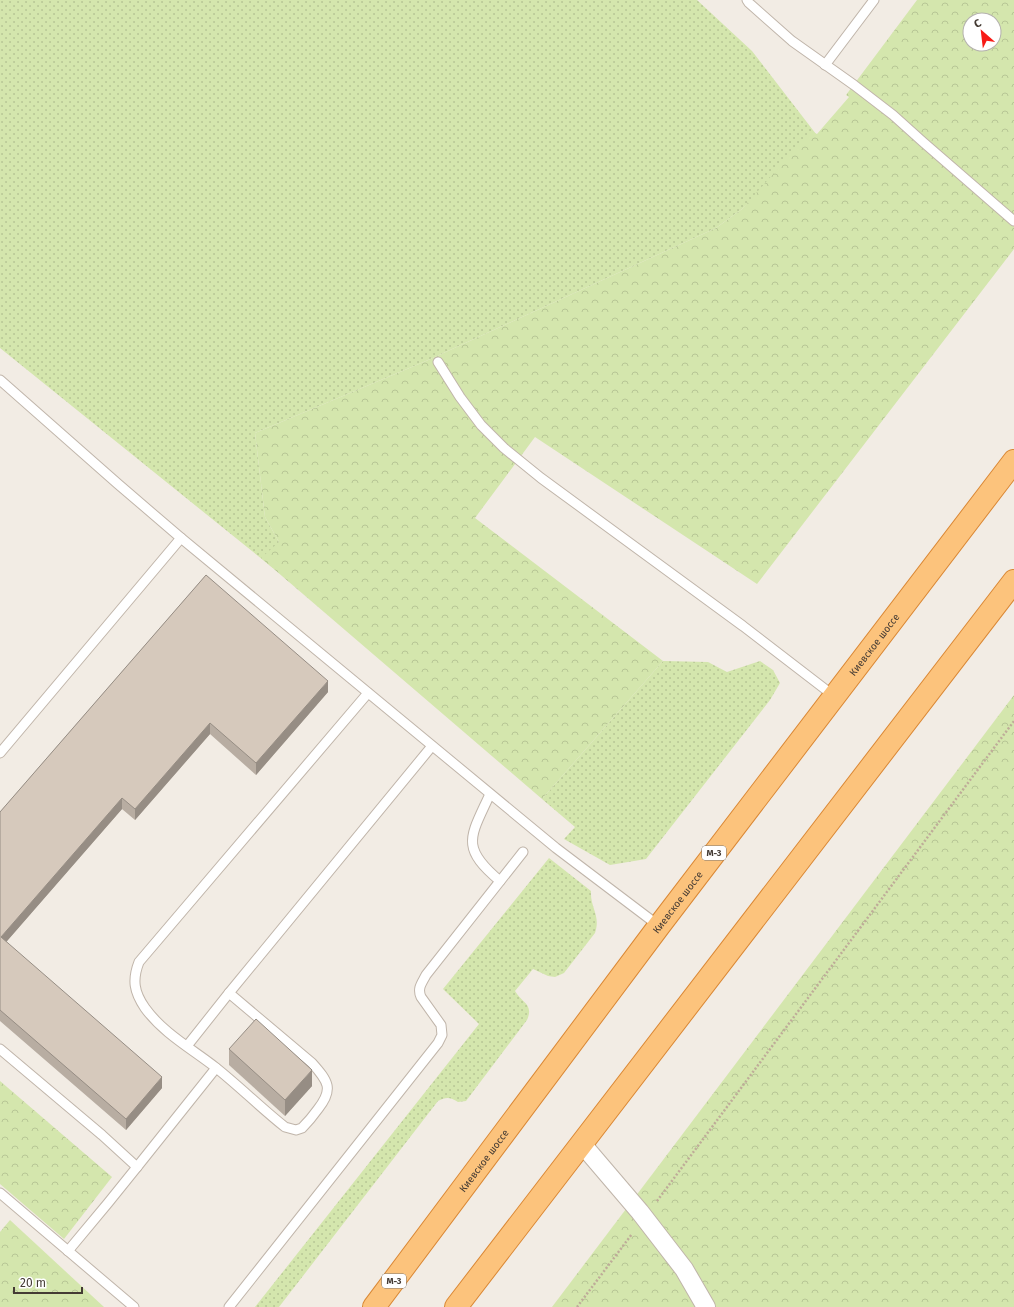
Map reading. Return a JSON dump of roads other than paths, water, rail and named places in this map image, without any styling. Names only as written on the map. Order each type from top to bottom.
[{"type":"highway","name":"Киевское шоссе","points":[[374,1307],[659,926],[1014,461]]},
{"type":"highway","points":[[456,1307],[1014,581]]},
{"type":"street","points":[[582,1144],[644,1217],[684,1268],[706,1307]]},
{"type":"lane","points":[[747,0],[792,41],[854,84],[893,115],[1014,220]]},
{"type":"lane","points":[[825,65],[874,0]]},
{"type":"lane","points":[[438,362],[460,397],[481,425],[504,448],[541,478],[743,626],[834,696]]},
{"type":"lane","points":[[0,380],[181,538],[432,746],[556,848],[659,926]]},
{"type":"lane","points":[[0,753],[181,538]]},
{"type":"lane","points":[[228,993],[320,1071],[327,1084],[328,1093],[326,1100],[302,1128],[296,1130],[285,1127],[216,1068],[161,1026],[145,1008],[138,995],[134,974],[139,962],[368,692]]},
{"type":"lane","points":[[187,1046],[228,993],[432,746]]},
{"type":"lane","points":[[490,794],[474,828],[472,837],[474,852],[478,860],[485,869],[500,881]]},
{"type":"lane","points":[[230,1307],[438,1043],[442,1035],[441,1025],[421,997],[419,992],[420,987],[426,975],[523,852]]},
{"type":"lane","points":[[0,1049],[102,1135],[137,1167]]},
{"type":"lane","points":[[68,1250],[108,1203],[216,1068]]},
{"type":"lane","points":[[0,1193],[134,1307]]}]
